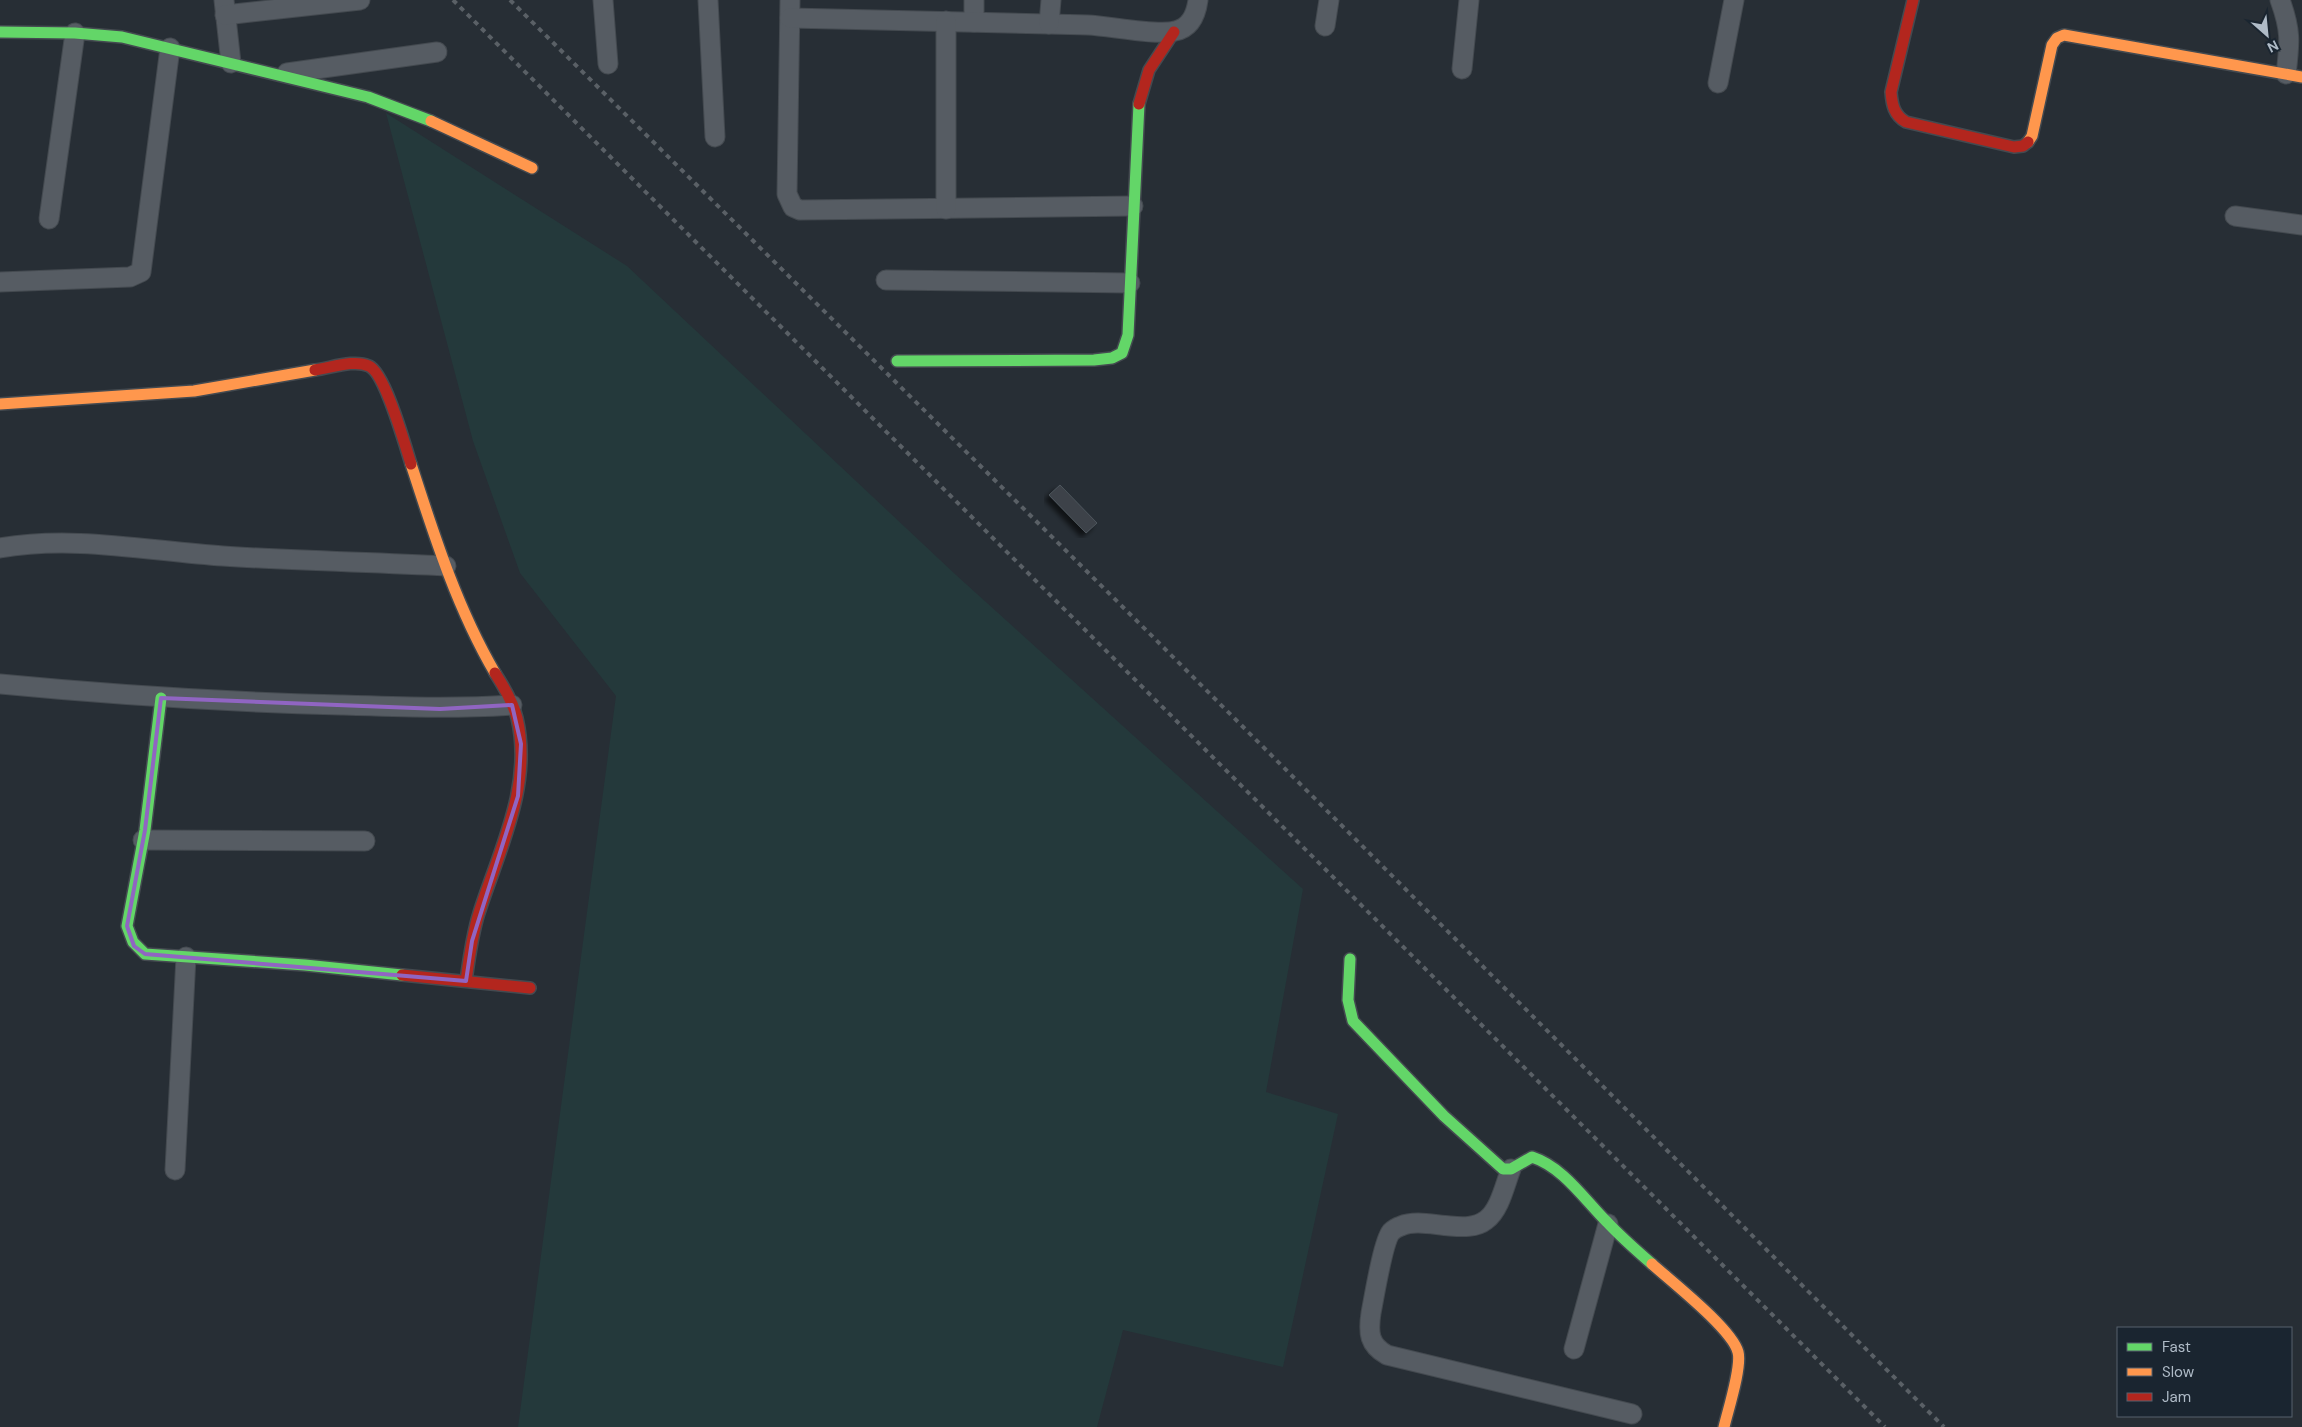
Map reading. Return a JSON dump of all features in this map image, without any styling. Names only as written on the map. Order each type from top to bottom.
[{"type":"street","points":[[231,62],[224,8],[360,0]]},
{"type":"street","points":[[603,0],[608,64]]},
{"type":"street","points":[[708,0],[715,137]]},
{"type":"street","points":[[974,0],[974,22]]},
{"type":"street","points":[[1049,24],[1051,0]]},
{"type":"street","points":[[1133,206],[800,210],[793,207],[787,194],[790,9],[946,21],[1049,24],[1174,32],[1186,28],[1192,20],[1198,0]]},
{"type":"street","points":[[1324,26],[1329,0]]},
{"type":"street","points":[[1462,69],[1469,0]]},
{"type":"street","points":[[1718,83],[1734,0]]},
{"type":"street","points":[[1913,0],[1891,92],[1892,106],[1896,117],[1906,122],[2014,147],[2028,144],[2032,136],[2052,45],[2057,38],[2064,34],[2294,75],[2289,28],[2280,0]]},
{"type":"street","points":[[946,21],[946,208]]},
{"type":"street","points":[[0,32],[75,33],[122,37],[278,74],[368,98],[420,116],[532,168]]},
{"type":"street","points":[[897,361],[1094,360],[1112,358],[1122,353],[1127,344],[1137,115],[1142,84],[1152,60],[1174,32]]},
{"type":"street","points":[[49,220],[75,33]]},
{"type":"street","points":[[0,282],[130,278],[141,272],[170,48]]},
{"type":"street","points":[[278,74],[437,52]]},
{"type":"street","points":[[2234,216],[2302,225]]},
{"type":"street","points":[[886,280],[1130,283]]},
{"type":"street","points":[[0,404],[194,391],[358,363],[370,366],[378,374],[393,408],[446,566],[480,647],[517,717],[521,744],[518,796],[502,852],[478,915],[466,981]]},
{"type":"street","points":[[0,548],[25,543],[68,543],[222,556],[446,566]]},
{"type":"street","points":[[0,684],[161,698],[440,709],[512,705]]},
{"type":"street","points":[[161,698],[144,840],[127,926],[128,938],[145,954],[305,965],[530,988]]},
{"type":"street","points":[[144,840],[365,841]]},
{"type":"street","points":[[175,1170],[186,957]]},
{"type":"street","points":[[1350,960],[1350,1013],[1358,1029],[1484,1154],[1503,1169],[1511,1169],[1532,1157],[1544,1161],[1559,1172],[1608,1224],[1714,1321],[1733,1342],[1738,1351],[1739,1363],[1724,1427]]},
{"type":"street","points":[[1511,1169],[1495,1210],[1487,1220],[1474,1226],[1458,1227],[1413,1223],[1400,1226],[1391,1232],[1379,1274],[1371,1315],[1371,1338],[1376,1349],[1387,1355],[1632,1414]]},
{"type":"street","points":[[1574,1349],[1608,1224]]},
{"type":"highlighted area","points":[[161,698],[440,709],[512,705],[521,744],[518,796],[472,941],[466,981],[145,954],[134,946],[127,926],[145,830]]},
{"type":"green space","points":[[386,113],[627,266],[956,575],[1303,889],[1266,1092],[1338,1114],[1283,1367],[1123,1330],[1097,1427],[518,1427],[616,696],[520,573],[473,441]]},
{"type":"building","points":[[1060,485],[1097,523],[1086,533],[1049,495]]},
{"type":"railway","points":[[453,0],[1885,1427]]},
{"type":"railway","points":[[510,0],[1142,626],[1944,1427]]},
{"type":"traffic: fast","points":[[0,32],[75,33],[122,37],[368,97],[431,121]]},
{"type":"traffic: fast","points":[[897,361],[1094,360],[1112,358],[1122,353],[1128,335],[1139,104]]},
{"type":"traffic: fast","points":[[161,698],[145,830],[127,926],[133,942],[145,954],[305,965],[402,975]]},
{"type":"traffic: fast","points":[[1350,959],[1348,1000],[1353,1021],[1444,1116],[1503,1169],[1511,1169],[1532,1157],[1554,1168],[1573,1185],[1618,1233],[1652,1264]]},
{"type":"traffic: slow","points":[[2028,142],[2032,136],[2052,45],[2057,38],[2064,35],[2302,77]]},
{"type":"traffic: slow","points":[[431,121],[532,168]]},
{"type":"traffic: slow","points":[[0,404],[194,391],[315,370]]},
{"type":"traffic: slow","points":[[411,464],[447,571],[469,623],[495,673]]},
{"type":"traffic: slow","points":[[1652,1264],[1725,1331],[1738,1352],[1738,1368],[1724,1427]]},
{"type":"traffic: jam","points":[[1913,0],[1891,92],[1896,113],[1906,122],[2014,147],[2023,146],[2028,142]]},
{"type":"traffic: jam","points":[[1139,104],[1149,70],[1174,32]]},
{"type":"traffic: jam","points":[[315,370],[356,363],[369,366],[375,371],[394,410],[411,464]]},
{"type":"traffic: jam","points":[[466,981],[477,921],[512,817],[521,768],[521,743],[517,718],[511,700],[495,673]]},
{"type":"traffic: jam","points":[[402,975],[530,988]]}]
